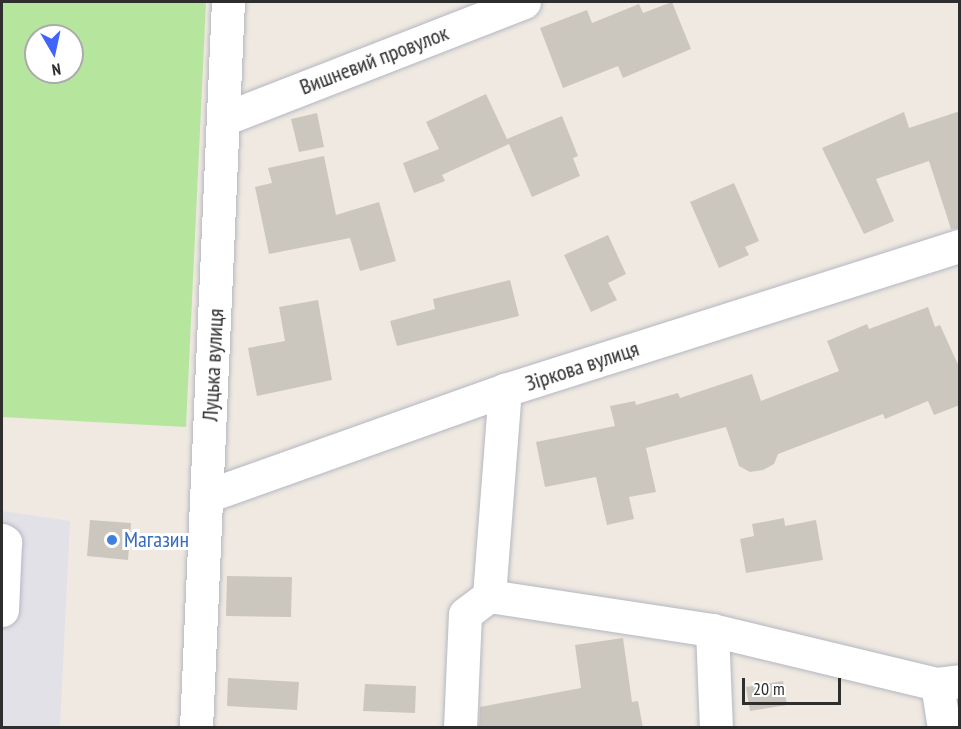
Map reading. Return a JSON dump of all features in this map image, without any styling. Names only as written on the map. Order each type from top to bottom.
[{"type":"street","name":"Луцька вулиця","points":[[196,728],[228,2]]},
{"type":"street","name":"Вишневий провулок","points":[[224,118],[524,2]]},
{"type":"street","name":"Зіркова вулиця","points":[[207,496],[505,390],[960,246]]},
{"type":"street","points":[[489,596],[505,390]]},
{"type":"street","points":[[2,540],[5,542],[2,610]]},
{"type":"street","points":[[460,728],[465,614],[489,596],[712,630],[948,683],[944,728]]},
{"type":"street","points":[[712,630],[717,728]]},
{"type":"shaded area","points":[[2,511],[70,521],[60,727],[2,728]]},
{"type":"green space","points":[[2,2],[206,2],[186,427],[2,417]]},
{"type":"building","points":[[672,2],[691,49],[623,78],[618,66],[563,88],[540,28],[587,10],[592,23],[639,4],[643,13]]},
{"type":"building","points":[[486,94],[507,139],[562,116],[578,156],[573,158],[580,176],[532,197],[509,144],[442,175],[445,181],[414,193],[403,163],[439,149],[426,122]]},
{"type":"building","points":[[960,111],[960,228],[951,229],[929,161],[876,179],[894,221],[864,234],[822,148],[904,112],[909,128]]},
{"type":"building","points":[[317,113],[324,147],[299,152],[291,119]]},
{"type":"building","points":[[324,156],[336,215],[379,202],[396,261],[360,271],[350,238],[269,254],[255,187],[272,183],[268,168]]},
{"type":"building","points":[[734,183],[759,241],[745,247],[749,255],[719,268],[690,202]]},
{"type":"building","points":[[608,235],[626,274],[608,283],[617,300],[591,312],[564,255]]},
{"type":"building","points":[[510,280],[519,316],[397,346],[390,321],[435,309],[433,299]]},
{"type":"building","points":[[318,300],[332,380],[257,396],[248,348],[285,341],[279,307]]},
{"type":"building","points":[[928,307],[935,327],[940,325],[960,369],[960,405],[934,415],[928,401],[885,419],[883,414],[778,454],[774,464],[763,470],[750,472],[739,466],[726,427],[646,448],[656,492],[629,497],[634,519],[607,525],[596,477],[545,487],[536,442],[615,426],[610,406],[635,401],[636,405],[678,393],[680,398],[752,374],[761,401],[839,371],[827,341],[867,324],[869,329]]},
{"type":"building","points":[[784,518],[785,526],[816,520],[823,560],[746,573],[740,539],[754,536],[752,524]]},
{"type":"building","points":[[90,520],[131,523],[128,560],[87,556]]},
{"type":"building","points":[[227,576],[292,577],[291,617],[226,616]]},
{"type":"building","points":[[623,638],[632,702],[638,701],[643,728],[479,728],[480,707],[581,688],[575,645]]},
{"type":"building","points":[[228,678],[299,682],[297,710],[227,706]]},
{"type":"building","points":[[783,681],[787,705],[750,711],[746,687]]},
{"type":"building","points":[[365,684],[416,686],[415,713],[363,711]]},
{"type":"place","name":"Магазин","points":[[112,540]]}]
